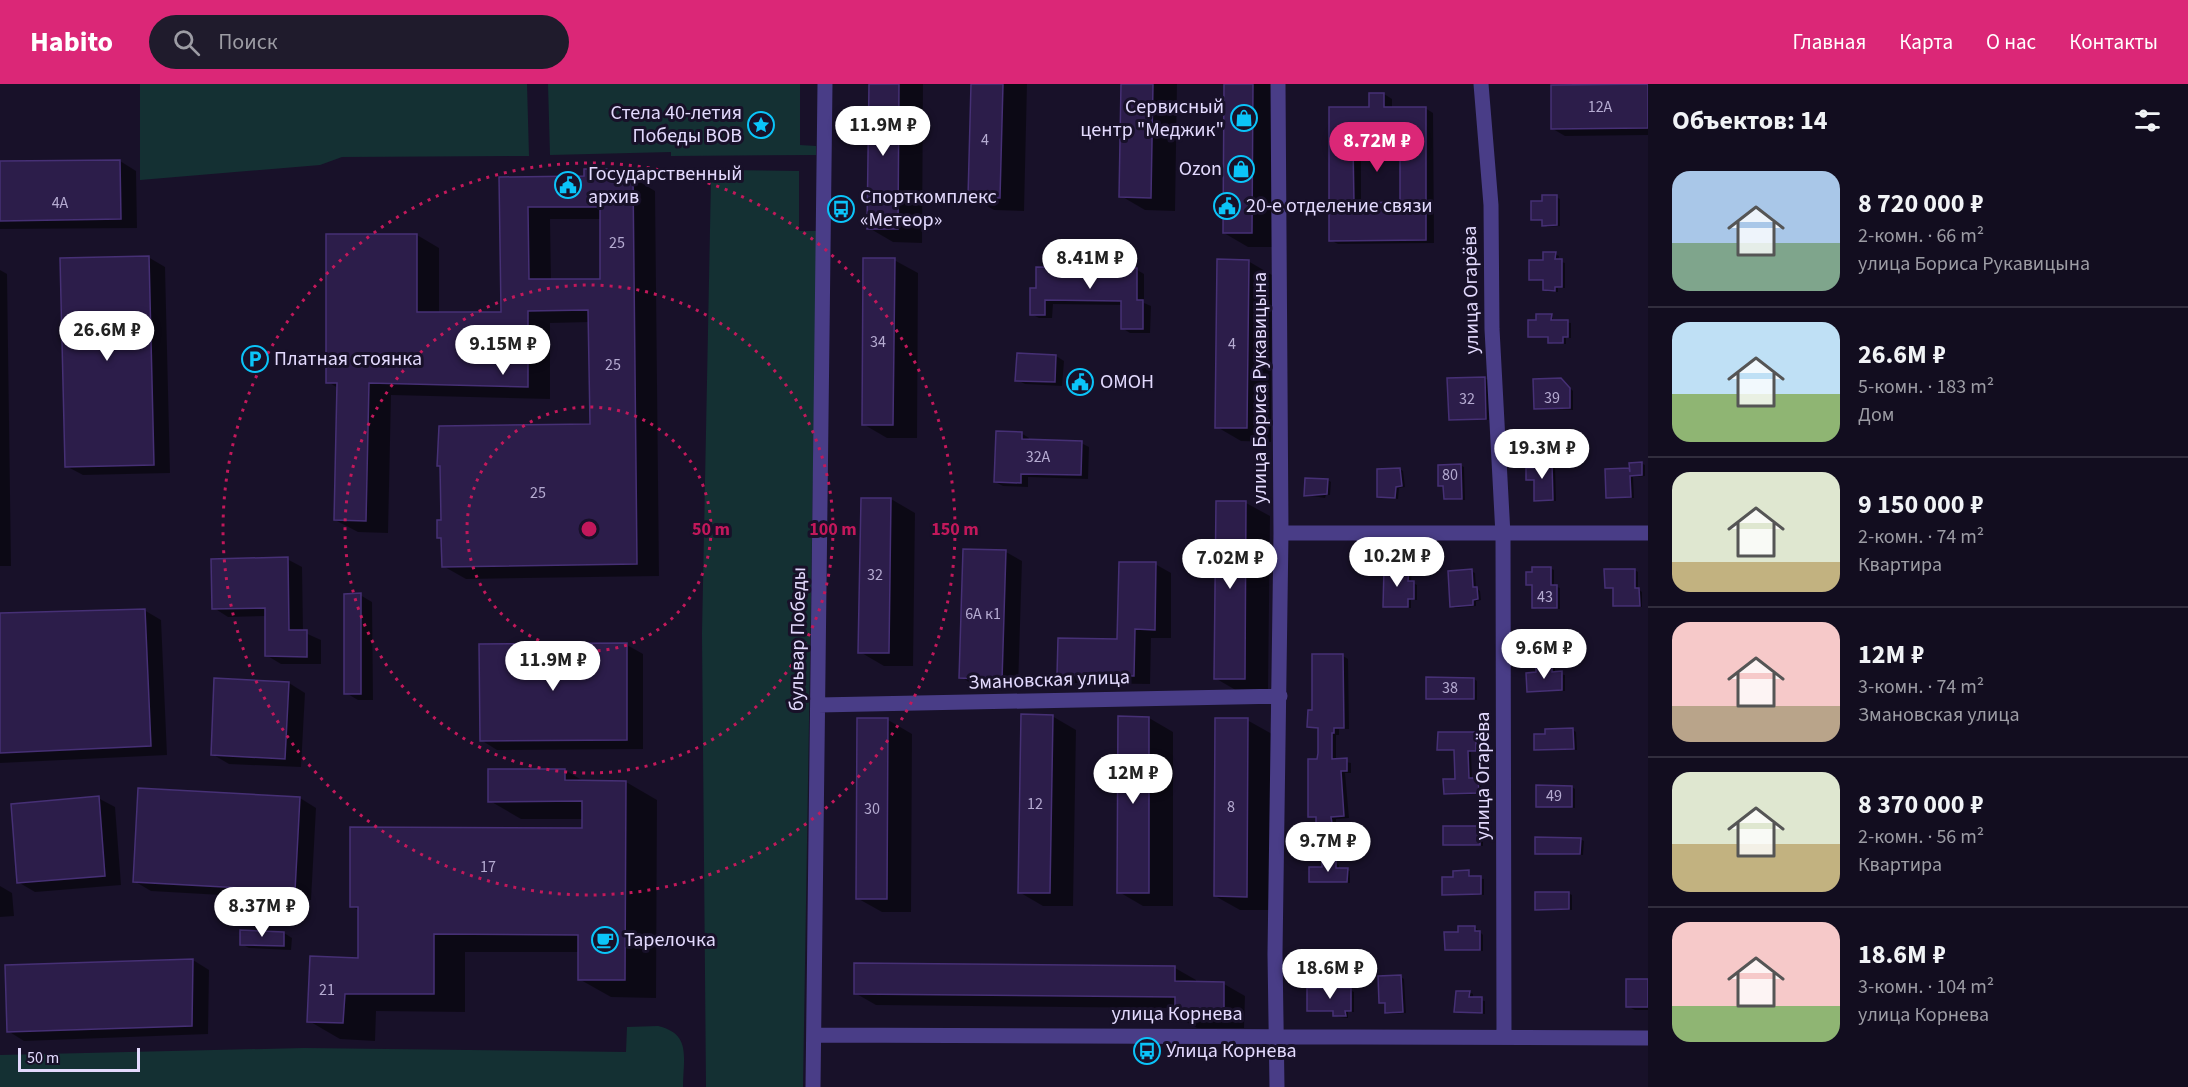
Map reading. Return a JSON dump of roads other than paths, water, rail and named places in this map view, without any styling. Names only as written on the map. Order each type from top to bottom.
[{"type":"street","name":"бульвар Победы","points":[[813,1087],[825,84]]},
{"type":"street","name":"улица Бориса Рукавицына","points":[[1277,1087],[1275,1035],[1281,533],[1278,84]]},
{"type":"street","name":"улица Огарёва","points":[[1481,84],[1491,205],[1492,329],[1503,535],[1504,1036]]},
{"type":"street","points":[[1281,533],[1503,535],[1648,533]]},
{"type":"street","name":"Змановская улица","points":[[818,705],[1280,696]]},
{"type":"street","name":"улица Корнева","points":[[815,1035],[1648,1038]]},
{"type":"place","name":"Сервисный центр \"Меджик\"","points":[[1244,118]]},
{"type":"place","name":"Стела 40-летия Победы ВОВ","points":[[761,125]]},
{"type":"place","name":"Ozon","points":[[1241,169]]},
{"type":"place","name":"Государственный архив","points":[[568,185]]},
{"type":"place","name":"20-е отделение связи","points":[[1227,206]]},
{"type":"place","name":"Спорткомплекс «Метеор»","points":[[841,209]]},
{"type":"place","name":"Платная стоянка","points":[[255,359]]},
{"type":"place","name":"ОМОН","points":[[1080,382]]},
{"type":"place","name":"Тарелочка","points":[[605,940]]},
{"type":"place","name":"Улица Корнева","points":[[1147,1051]]}]
